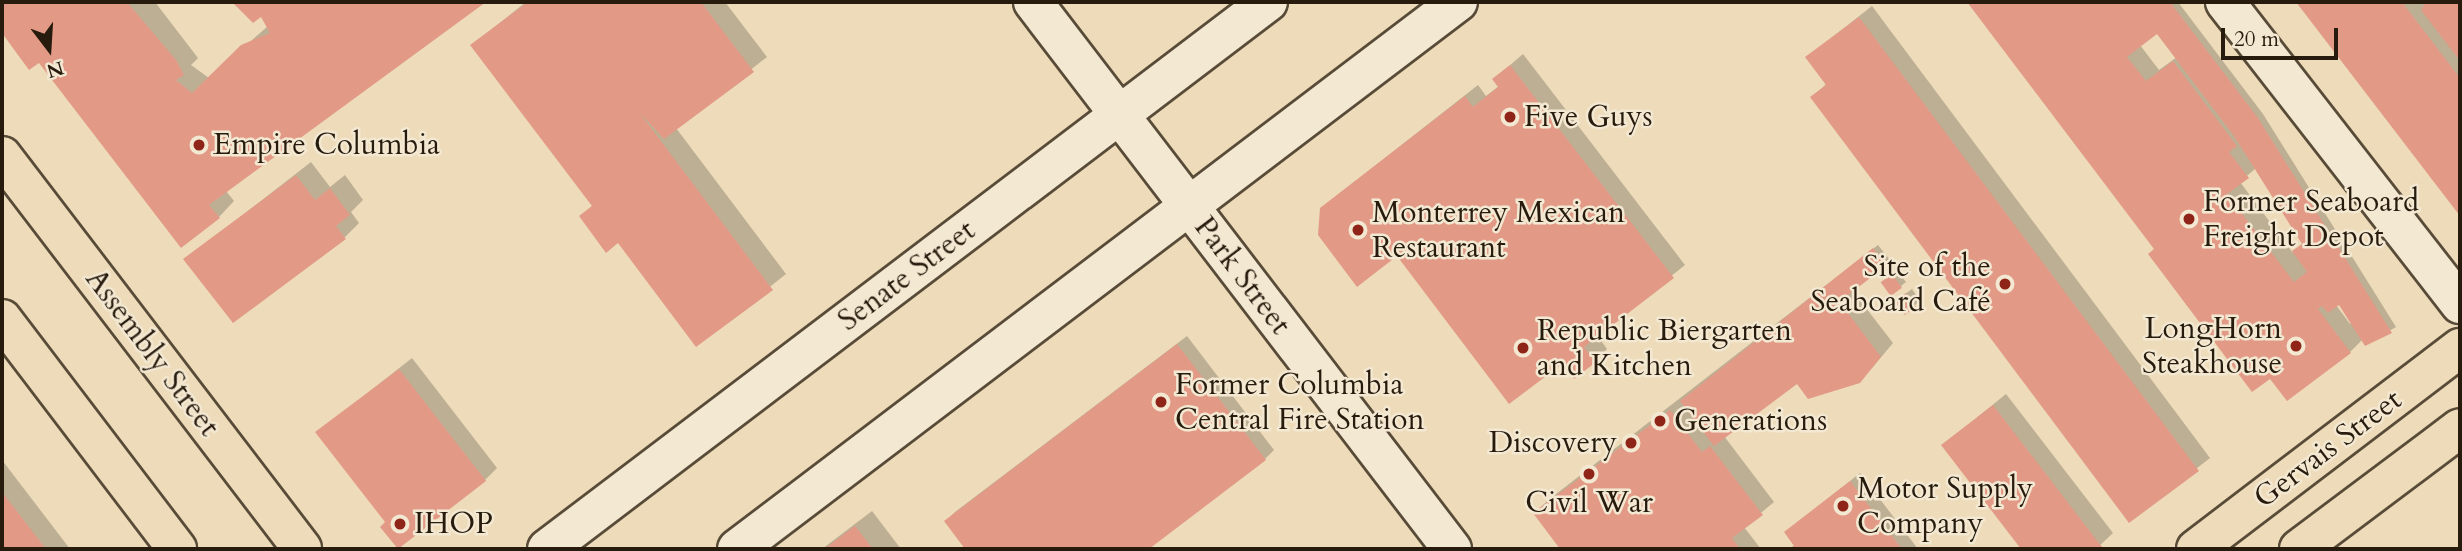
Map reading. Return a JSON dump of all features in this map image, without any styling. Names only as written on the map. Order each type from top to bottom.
[{"type":"main road","name":"Assembly Street","points":[[2,156],[302,549]]},
{"type":"main road","points":[[2,319],[177,549]]},
{"type":"main road","name":"Gervais Street","points":[[2196,549],[2460,348]]},
{"type":"main road","name":"Gervais Street","points":[[2299,549],[2460,428]]},
{"type":"street","name":"Park Street","points":[[1032,2],[1452,549]]},
{"type":"street","name":"Senate Street","points":[[547,549],[1268,2]]},
{"type":"street","points":[[737,549],[1458,2]]},
{"type":"street","points":[[2225,2],[2460,304]]},
{"type":"building","name":"Empire Columbia","points":[[2,2],[127,2],[176,60],[184,75],[176,80],[192,93],[241,45],[270,33],[261,17],[253,23],[232,2],[486,2],[209,205],[220,218],[181,248],[39,63],[29,70],[2,33]]},
{"type":"building","points":[[528,2],[701,2],[754,72],[664,139],[639,112],[773,290],[696,347],[618,243],[606,253],[579,216],[592,206],[470,45]]},
{"type":"building","name":"Former Seaboard Freight Depot","points":[[1967,2],[2170,2],[2258,118],[2392,333],[2365,346],[2339,305],[2328,313],[2322,306],[2318,309],[2351,353],[2287,401],[2270,379],[2252,392],[2148,254],[2154,249]],"holes":[[[2157,34],[2234,136],[2302,244],[2292,251],[2307,272],[2294,282],[2227,194],[2249,178],[2229,152],[2237,146],[2173,61],[2146,81],[2127,57]]]},
{"type":"building","points":[[2296,2],[2402,2],[2460,78],[2460,216]]},
{"type":"building","points":[[2426,2],[2460,2],[2460,61],[2421,10]]},
{"type":"building","name":"Site of the Seaboard Café","points":[[1859,17],[2199,471],[2129,523],[1810,97],[1826,85],[1805,57]]},
{"type":"building","points":[[1510,65],[1674,278],[1584,347],[1596,362],[1574,379],[1562,364],[1509,404],[1397,256],[1357,287],[1318,235],[1320,208],[1465,96],[1473,107],[1498,87],[1492,79]]},
{"type":"building","points":[[296,175],[315,200],[330,188],[350,215],[336,226],[346,239],[233,323],[183,259]]},
{"type":"building","points":[[1873,248],[1886,266],[1848,295],[1856,306],[1848,313],[1881,357],[1860,383],[1808,399],[1797,384],[1714,446],[1680,401]]},
{"type":"building","points":[[1892,274],[1902,288],[1891,296],[1881,282]]},
{"type":"building","points":[[1906,293],[1916,307],[1905,315],[1895,301]]},
{"type":"building","name":"Former Columbia Central Fire Station","points":[[1177,344],[1266,460],[1149,549],[965,549],[944,521]]},
{"type":"building","points":[[399,369],[486,481],[398,549],[380,527],[385,522],[315,432]]},
{"type":"building","points":[[1993,405],[2102,547],[2021,549],[1941,445]]},
{"type":"building","points":[[1670,410],[1702,452],[1710,446],[1763,515],[1732,538],[1740,549],[1560,549],[1533,513]]},
{"type":"building","name":"Motor Supply Company","points":[[1850,481],[1902,549],[1790,549],[1794,546],[1784,532]]},
{"type":"building","points":[[2,492],[46,549],[2,549]]},
{"type":"building","points":[[855,526],[873,549],[824,549]]},
{"type":"place","name":"Five Guys","points":[[1510,117]]},
{"type":"place","name":"Empire Columbia","points":[[199,145]]},
{"type":"place","name":"Former Seaboard Freight Depot","points":[[2189,219]]},
{"type":"place","name":"Monterrey Mexican Restaurant","points":[[1358,230]]},
{"type":"place","name":"Site of the Seaboard Café","points":[[2005,284]]},
{"type":"place","name":"LongHorn Steakhouse","points":[[2296,346]]},
{"type":"place","name":"Republic Biergarten and Kitchen","points":[[1523,348]]},
{"type":"place","name":"Former Columbia Central Fire Station","points":[[1161,402]]},
{"type":"place","name":"Generations","points":[[1660,421]]},
{"type":"place","name":"Discovery","points":[[1631,443]]},
{"type":"place","name":"Civil War","points":[[1589,474]]},
{"type":"place","name":"Motor Supply Company","points":[[1843,506]]},
{"type":"place","name":"IHOP","points":[[400,524]]}]
